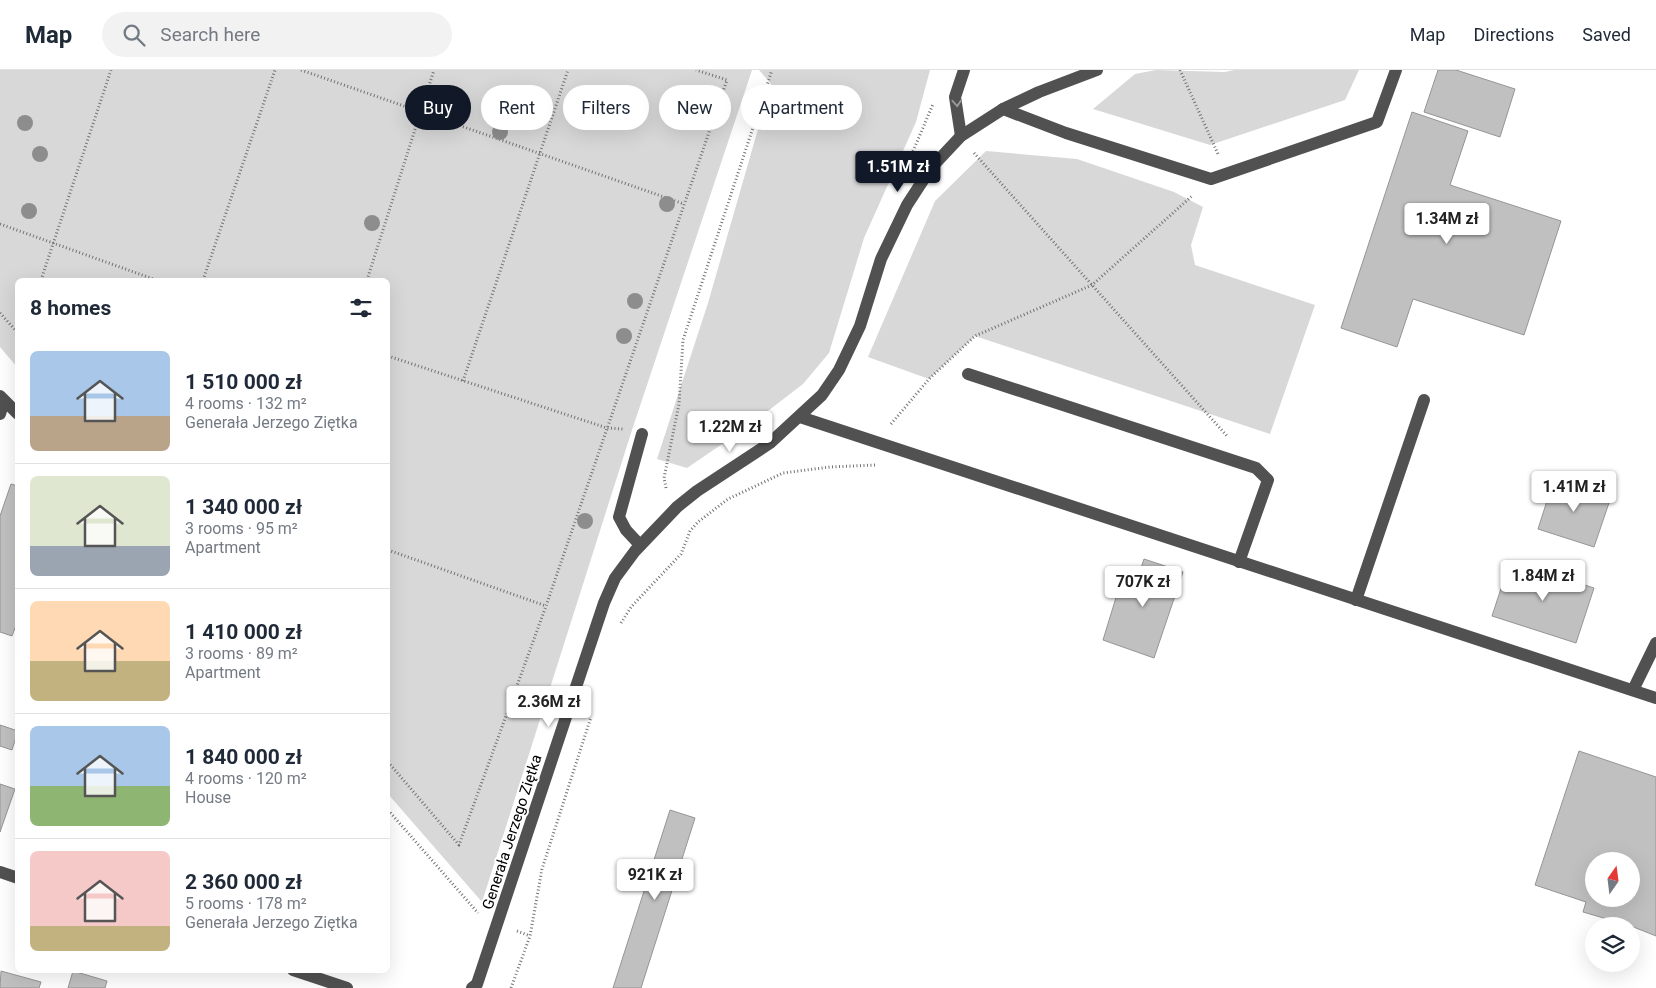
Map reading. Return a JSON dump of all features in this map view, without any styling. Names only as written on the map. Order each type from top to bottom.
[{"type":"street","points":[[961,136],[955,97],[964,70]]},
{"type":"street","name":"Generała Jerzego Ziętka","points":[[472,988],[477,984],[498,924],[604,603],[615,578],[640,545],[677,507],[697,491],[770,443],[822,395],[839,370],[860,326],[881,259],[907,205],[931,168],[961,136],[1002,110],[1040,92],[1097,70]]},
{"type":"street","points":[[1002,110],[1066,133],[1211,179],[1377,122],[1396,70]]},
{"type":"street","points":[[968,374],[1256,468],[1268,480],[1239,562]]},
{"type":"street","points":[[0,414],[2,398]]},
{"type":"street","points":[[2,398],[15,411]]},
{"type":"street","points":[[1356,600],[1424,400]]},
{"type":"street","points":[[800,417],[1656,698]]},
{"type":"street","points":[[640,545],[626,530],[619,517],[642,434]]},
{"type":"street","points":[[1633,690],[1656,644]]},
{"type":"street","points":[[0,872],[15,877]]},
{"type":"street","points":[[302,973],[347,988]]},
{"type":"path","points":[[42,278],[111,70]]},
{"type":"path","points":[[204,278],[275,70]]},
{"type":"path","points":[[302,70],[405,107]]},
{"type":"path","points":[[429,85],[434,70]]},
{"type":"path","points":[[463,381],[568,70]]},
{"type":"path","points":[[390,764],[459,845],[546,606],[726,80],[696,70]]},
{"type":"path","points":[[677,507],[666,491],[664,478],[680,404],[683,340],[772,70]]},
{"type":"path","points":[[1180,70],[1218,153],[1211,179]]},
{"type":"path","points":[[471,129],[684,204]]},
{"type":"path","points":[[368,278],[414,130]]},
{"type":"path","points":[[961,136],[978,159],[1230,439]]},
{"type":"path","points":[[0,224],[150,278]]},
{"type":"path","points":[[0,313],[15,330]]},
{"type":"path","points":[[390,357],[607,428],[632,430],[642,434]]},
{"type":"path","points":[[620,625],[631,607],[681,554],[690,531]]},
{"type":"path","points":[[390,551],[546,606]]},
{"type":"path","points":[[511,988],[530,936],[542,869],[592,714]]},
{"type":"path","points":[[390,812],[482,918],[530,936]]},
{"type":"shaded area","points":[[0,70],[752,70],[747,85],[741,85],[741,103],[632,430],[482,902],[390,796],[390,278],[15,278],[15,365],[0,347]]},
{"type":"shaded area","points":[[759,70],[930,70],[916,122],[864,238],[829,353],[803,384],[747,427],[687,468],[657,459],[708,303],[758,130],[862,130],[862,85],[771,84]]},
{"type":"shaded area","points":[[1156,70],[1225,72],[1234,70],[1359,70],[1345,100],[1210,145],[1093,109],[1135,74]]},
{"type":"shaded area","points":[[986,151],[1077,159],[1174,192],[1203,207],[1191,245],[1195,265],[1315,305],[1270,434],[975,336],[929,379],[868,357],[935,201]]},
{"type":"building","points":[[1438,70],[1456,70],[1515,89],[1500,137],[1424,112]]},
{"type":"building","points":[[1412,112],[1468,131],[1450,185],[1561,221],[1524,335],[1413,299],[1397,347],[1341,328]]},
{"type":"building","points":[[1554,479],[1611,497],[1594,547],[1538,529]]},
{"type":"building","points":[[11,484],[15,485],[15,628],[12,636],[0,632],[0,516]]},
{"type":"building","points":[[1144,559],[1183,572],[1154,658],[1103,640],[1122,578],[1130,571],[1140,571]]},
{"type":"building","points":[[1510,561],[1594,588],[1576,643],[1492,616]]},
{"type":"building","points":[[0,725],[15,730],[15,740],[12,750],[0,746]]},
{"type":"building","points":[[1579,751],[1656,777],[1656,936],[1640,930],[1640,917],[1600,917],[1583,912],[1585,905],[1585,908],[1640,908],[1640,852],[1585,852],[1585,902],[1535,885]]},
{"type":"building","points":[[0,784],[15,789],[0,832]]},
{"type":"building","points":[[670,810],[695,818],[641,988],[613,988]]},
{"type":"building","points":[[1,971],[41,982],[39,988],[0,988]]},
{"type":"building","points":[[72,973],[80,973],[107,981],[105,988],[68,988]]}]
